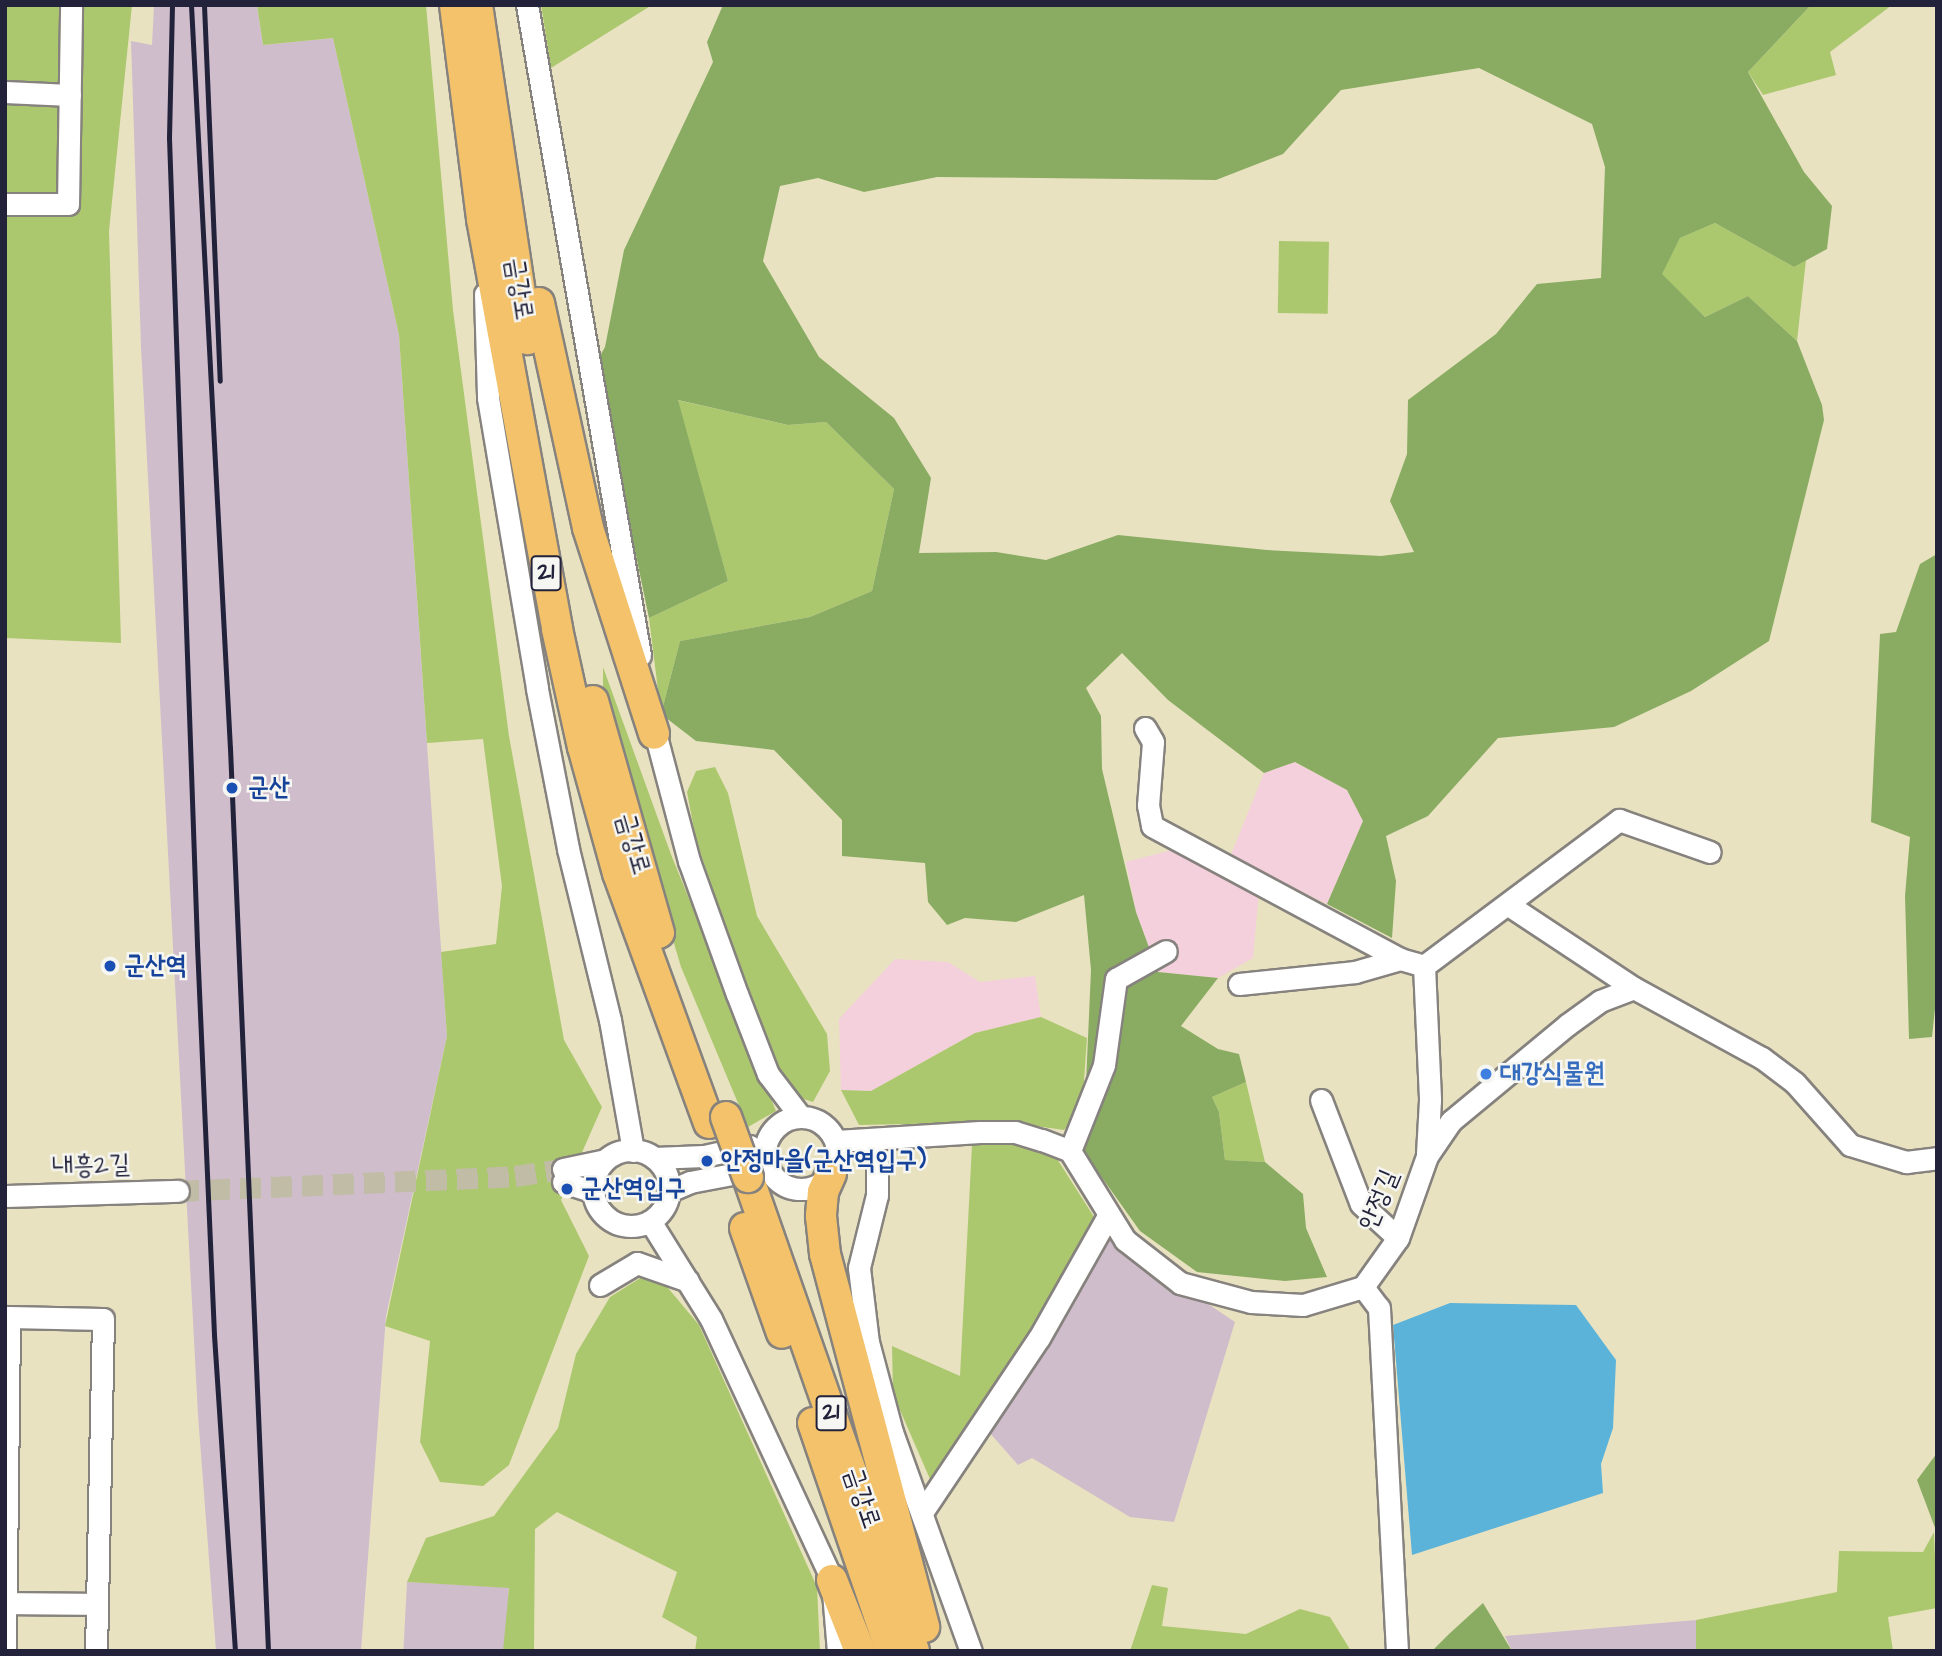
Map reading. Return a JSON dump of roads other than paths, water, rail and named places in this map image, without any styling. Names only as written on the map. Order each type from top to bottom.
[{"type":"highway","name":"금강로","points":[[456,5],[482,219],[556,629],[583,747],[622,885],[717,1120],[748,1176],[914,1651]]},
{"type":"highway","name":"금강로","points":[[477,5],[527,341],[583,656],[659,934],[717,1120]]},
{"type":"highway","points":[[482,5],[563,425],[608,601],[654,734]]},
{"type":"highway","points":[[831,1174],[821,1216],[825,1254],[930,1651]]},
{"type":"highway","name":"금강로","points":[[748,1176],[891,1651]]},
{"type":"highway","points":[[832,1580],[860,1651]]},
{"type":"street","points":[[5,204],[68,204],[72,5]]},
{"type":"street","points":[[527,5],[654,734],[689,861],[768,1074],[800,1116],[822,1123],[836,1141],[838,1152],[831,1174],[822,1183],[798,1190],[748,1176],[690,1182],[669,1191]]},
{"type":"street","points":[[5,92],[70,95]]},
{"type":"street","points":[[482,219],[488,398],[537,689],[568,849],[610,1020],[634,1150]]},
{"type":"street","points":[[1145,729],[1153,742],[1148,805],[1152,826],[1400,959],[1424,966]]},
{"type":"street","points":[[1424,966],[1510,906],[1619,820],[1710,852]]},
{"type":"street","points":[[1510,906],[1634,988],[1762,1058],[1795,1083],[1850,1145],[1906,1162],[1937,1158]]},
{"type":"street","points":[[1070,1151],[1104,1065],[1116,979],[1166,951]]},
{"type":"street","points":[[1239,984],[1354,972],[1400,959]]},
{"type":"street","points":[[1424,966],[1430,1100],[1427,1156]]},
{"type":"street","name":"안정길","points":[[1363,1287],[1398,1238],[1427,1156],[1451,1121],[1567,1024],[1600,1001],[1634,988]]},
{"type":"street","points":[[1321,1100],[1361,1204],[1398,1238]]},
{"type":"street","points":[[748,1176],[778,1125],[800,1116]]},
{"type":"street","points":[[836,1141],[869,1142],[1015,1132],[1070,1151],[1125,1240],[1180,1283],[1251,1303],[1303,1305],[1363,1287],[1379,1308],[1397,1651]]},
{"type":"street","points":[[869,1142],[877,1163],[877,1195],[859,1268],[868,1342],[892,1433],[923,1511],[971,1651]]},
{"type":"street","points":[[654,1158],[668,1178],[669,1191],[661,1215],[650,1221],[625,1226],[613,1222],[603,1214],[593,1192],[563,1176],[634,1150],[654,1158],[704,1156],[766,1144]]},
{"type":"street","points":[[593,1192],[603,1161]]},
{"type":"street","name":"내흥2길","points":[[5,1196],[178,1191]]},
{"type":"street","points":[[923,1511],[1039,1338],[1108,1216]]},
{"type":"street","points":[[650,1221],[711,1319],[832,1580],[838,1651]]},
{"type":"street","points":[[600,1285],[637,1263],[688,1281]]},
{"type":"street","points":[[5,1651],[7,1317],[103,1320],[96,1651]]},
{"type":"street","points":[[6,1603],[97,1604]]},
{"type":"water","points":[[1450,1303],[1576,1305],[1616,1360],[1613,1428],[1601,1464],[1603,1493],[1412,1555],[1393,1325]]},
{"type":"tunnel","points":[[178,1191],[515,1176],[563,1169]]},
{"type":"railway","points":[[172,5],[169,138],[197,945],[214,1335],[235,1651]]},
{"type":"railway","points":[[191,5],[230,748],[268,1651]]},
{"type":"railway","points":[[204,5],[220,381]]},
{"type":"place","name":"군산","points":[[232,788]]},
{"type":"place","name":"군산역","points":[[110,966]]},
{"type":"place","name":"대강식물원","points":[[1486,1074]]},
{"type":"place","name":"안정마을(군산역입구)","points":[[707,1161]]},
{"type":"place","name":"군산역입구","points":[[567,1189]]}]
